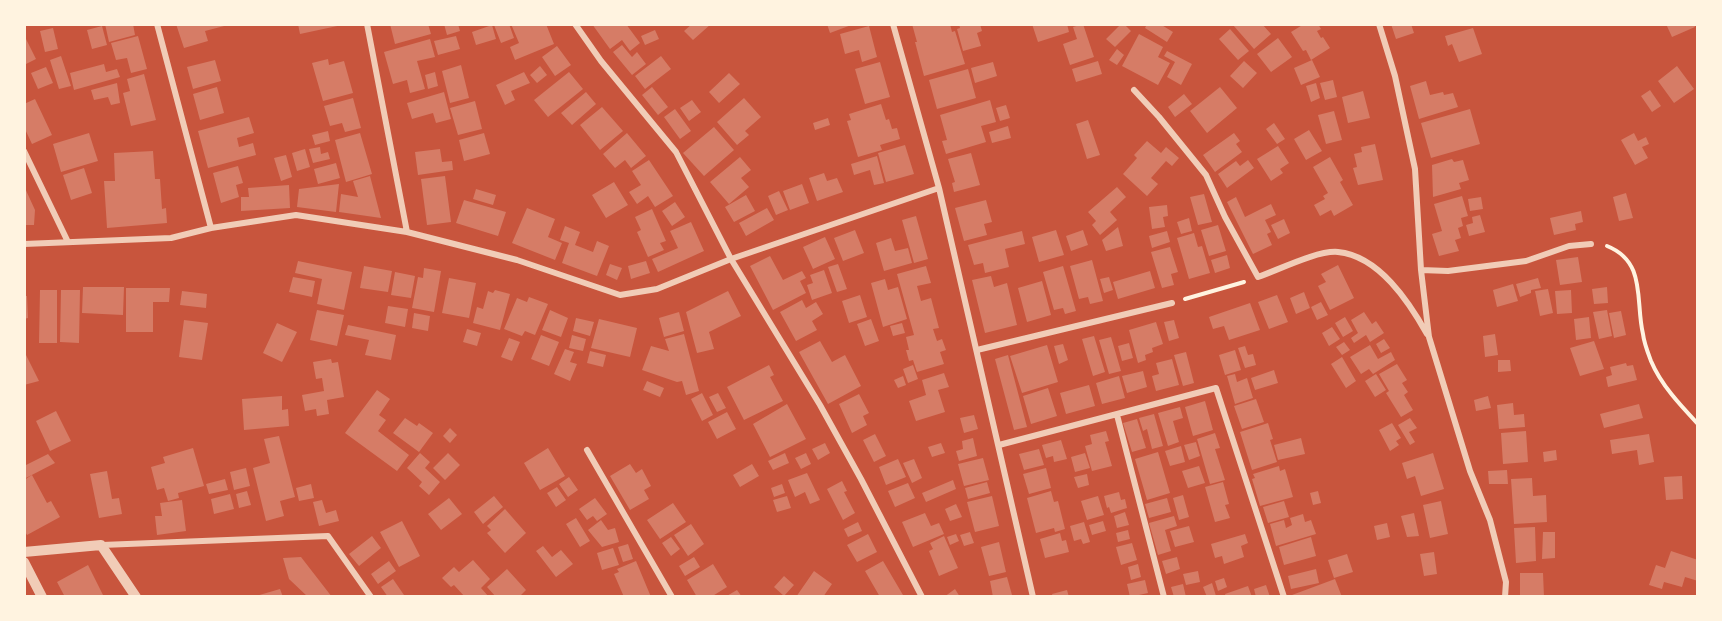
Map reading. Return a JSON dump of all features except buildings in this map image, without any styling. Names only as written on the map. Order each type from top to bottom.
[{"type":"street","points":[[157,24],[211,228]]},
{"type":"street","points":[[367,24],[407,232]]},
{"type":"street","points":[[575,24],[601,61],[676,152],[731,259],[820,405],[861,479],[921,597]]},
{"type":"street","points":[[893,24],[939,188],[1033,597]]},
{"type":"street","points":[[1379,24],[1395,76],[1415,169],[1421,270],[1429,337],[1470,471],[1490,520],[1506,582],[1504,597]]},
{"type":"street","points":[[1134,90],[1206,175],[1258,278],[1321,254],[1337,252],[1359,258],[1386,278],[1410,303],[1429,337]]},
{"type":"street","points":[[24,151],[68,242]]},
{"type":"street","points":[[24,243],[171,238],[211,228],[296,215],[407,232],[517,260],[620,295],[657,289],[731,259],[939,188]]},
{"type":"street","points":[[1421,270],[1448,272],[1526,261],[1569,246],[1591,244]]},
{"type":"street","points":[[977,350],[1172,303]]},
{"type":"street","points":[[999,445],[1216,388],[1284,597]]},
{"type":"street","points":[[1117,415],[1164,597]]},
{"type":"street","points":[[587,450],[672,597]]},
{"type":"street","points":[[24,552],[101,545],[328,536],[371,597]]},
{"type":"street","points":[[101,545],[136,597]]},
{"type":"street","points":[[24,562],[42,597]]},
{"type":"path","points":[[1591,244],[1603,244],[1623,255],[1630,263],[1637,286],[1642,334],[1652,363],[1672,395],[1698,424]]},
{"type":"path","points":[[1172,303],[1258,278]]}]
